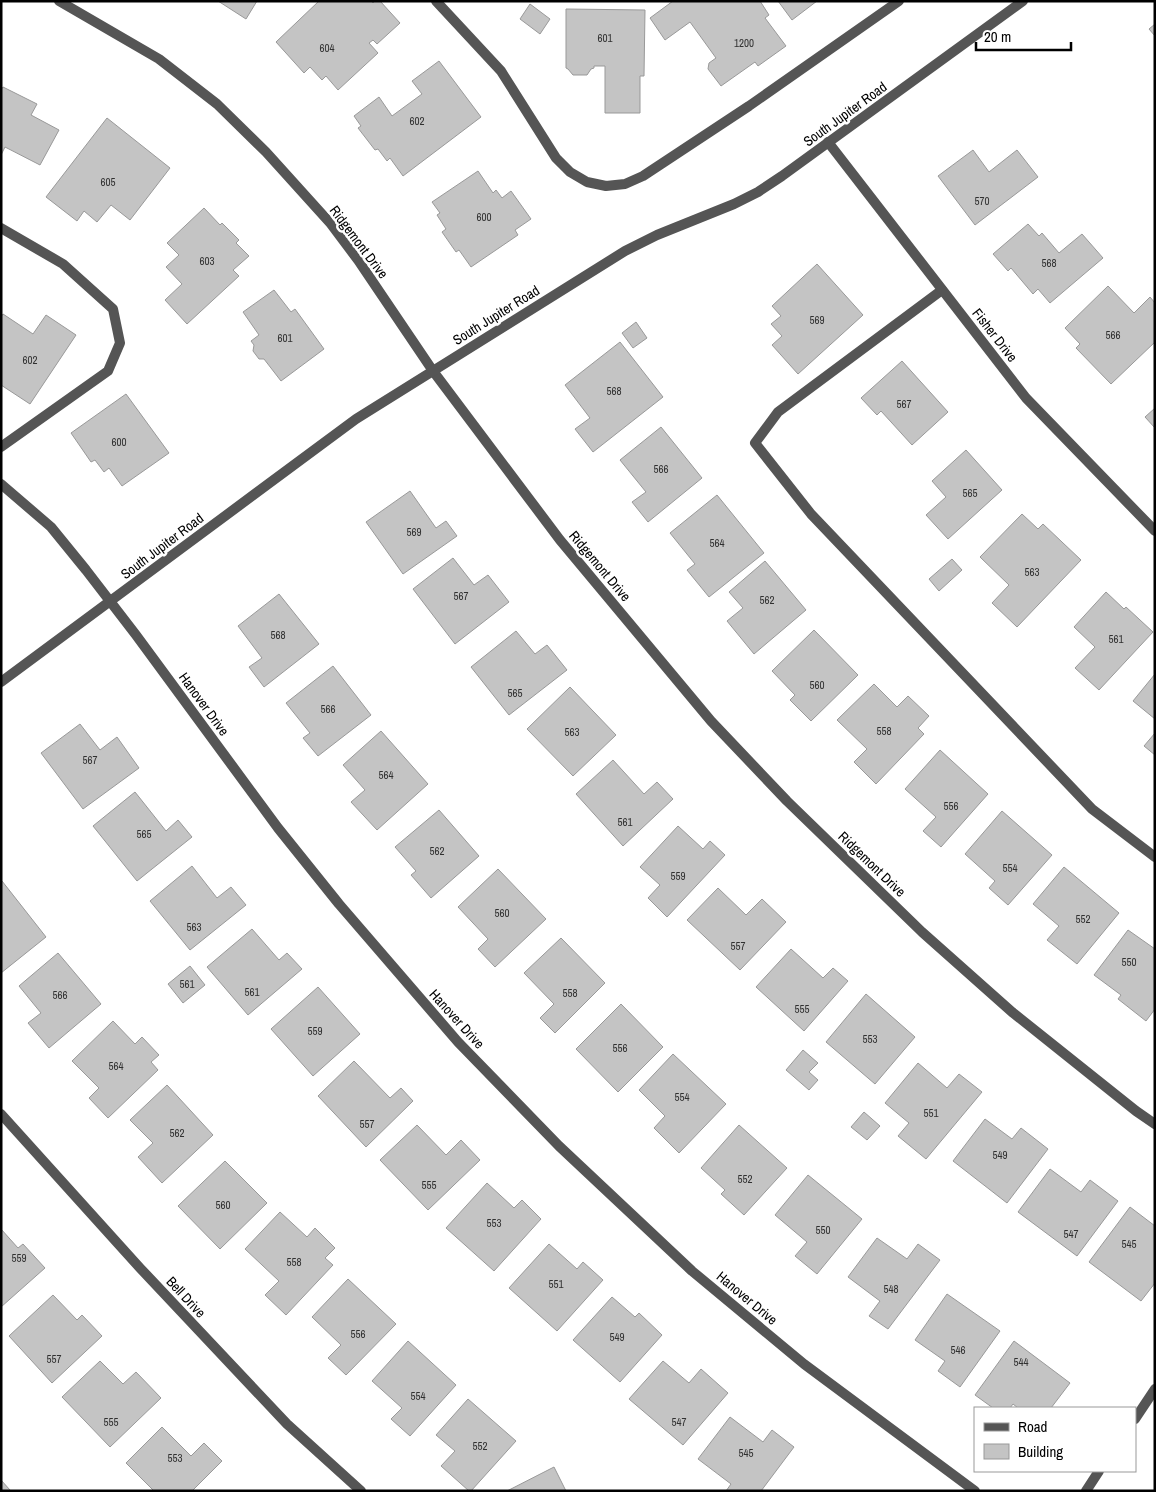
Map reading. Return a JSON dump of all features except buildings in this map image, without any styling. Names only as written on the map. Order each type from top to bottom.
[{"type":"street","name":"Ridgemont Drive","points":[[59,1],[159,59],[216,104],[266,152],[331,224],[358,260],[433,371],[560,540],[711,720],[787,801],[922,932],[1012,1012],[1155,1124]]},
{"type":"street","points":[[436,1],[501,71],[556,158],[570,172],[587,182],[606,186],[625,184],[643,176],[749,106],[898,1]]},
{"type":"street","name":"South Jupiter Road","points":[[1,682],[356,419],[625,251],[657,235],[726,208],[758,192],[1023,1]]},
{"type":"street","name":"Fisher Drive","points":[[828,142],[1026,398],[1155,531]]},
{"type":"street","points":[[1,228],[63,264],[113,309],[120,343],[108,371],[1,447]]},
{"type":"street","points":[[942,290],[778,412],[756,443],[811,514],[1092,809],[1155,857]]},
{"type":"street","name":"Hanover Drive","points":[[1,484],[51,527],[111,601],[278,828],[338,904],[458,1042],[559,1146],[692,1271],[804,1364],[976,1491]]},
{"type":"street","name":"Bell Drive","points":[[1,1114],[140,1268],[287,1424],[361,1491]]},
{"type":"street","points":[[1136,1418],[1155,1389]]},
{"type":"street","points":[[1086,1491],[1098,1472]]}]
